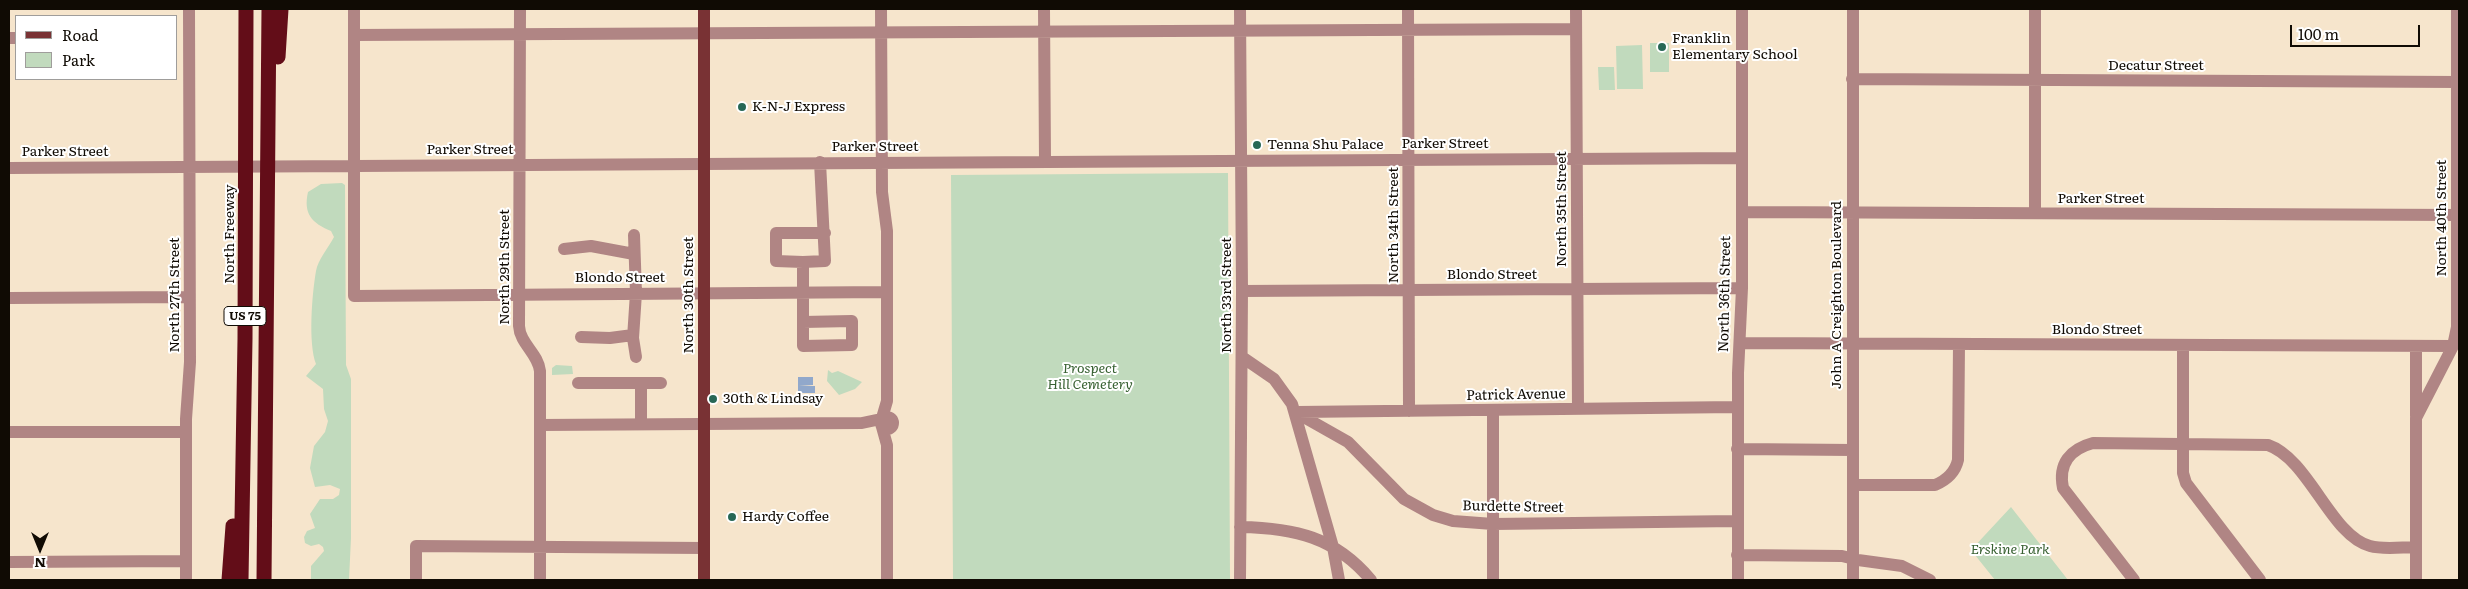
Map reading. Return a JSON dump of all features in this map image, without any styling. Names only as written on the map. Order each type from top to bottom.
[{"type":"highway","name":"North Freeway","points":[[241,580],[245,385],[245,9]]},
{"type":"highway","name":"US 75","points":[[264,580],[269,9]]},
{"type":"highway","points":[[269,173],[282,9]]},
{"type":"highway","points":[[229,580],[245,385]]},
{"type":"highway","points":[[267,386],[274,580]]},
{"type":"main road","name":"North 30th Street","points":[[704,9],[704,580]]},
{"type":"street","name":"North 27th Street","points":[[186,580],[186,432],[190,362],[189,166],[183,37],[189,9]]},
{"type":"street","points":[[354,9],[354,166]]},
{"type":"street","name":"North 29th Street","points":[[520,9],[519,294],[521,336],[536,358],[539,366],[540,580]]},
{"type":"street","points":[[881,9],[882,195],[887,231],[887,401],[885,423],[887,445],[887,580]]},
{"type":"street","points":[[1044,9],[1044,161]]},
{"type":"street","name":"North 33rd Street","points":[[1240,9],[1242,291],[1240,580]]},
{"type":"street","name":"North 34th Street","points":[[1408,9],[1409,411]]},
{"type":"street","name":"North 35th Street","points":[[1576,9],[1578,409]]},
{"type":"street","name":"North 36th Street","points":[[1738,580],[1737,407],[1742,288],[1742,9]]},
{"type":"street","name":"John A Creighton Boulevard","points":[[1852,9],[1852,580]]},
{"type":"street","points":[[2035,9],[2035,214]]},
{"type":"street","name":"North 40th Street","points":[[2416,418],[2454,346],[2457,327],[2457,9]]},
{"type":"street","points":[[354,35],[1240,29],[1576,29]]},
{"type":"street","name":"Decatur Street","points":[[1852,80],[2458,82]]},
{"type":"street","name":"Parker Street","points":[[9,168],[1742,158]]},
{"type":"street","points":[[820,162],[820,200],[825,233],[825,262],[776,262],[776,233],[825,233]]},
{"type":"street","name":"Blondo Street","points":[[354,166],[354,296],[887,292]]},
{"type":"street","name":"Parker Street","points":[[1742,212],[2458,215]]},
{"type":"street","points":[[634,235],[636,293],[633,335],[636,356]]},
{"type":"street","points":[[564,248],[591,246],[634,254]]},
{"type":"street","points":[[803,262],[803,322]]},
{"type":"street","name":"Blondo Street","points":[[1242,291],[1742,288]]},
{"type":"street","points":[[9,298],[189,297]]},
{"type":"street","points":[[581,337],[610,338],[633,335]]},
{"type":"street","name":"Blondo Street","points":[[1740,343],[2454,346]]},
{"type":"street","points":[[1853,485],[1934,485],[1943,481],[1953,472],[1958,460],[1958,344]]},
{"type":"street","points":[[2183,345],[2183,473],[2190,491],[2260,580]]},
{"type":"street","name":"North 40th Street","points":[[2416,346],[2416,580]]},
{"type":"street","points":[[1242,356],[1274,379],[1287,395],[1295,412],[1333,547],[1340,580]]},
{"type":"street","points":[[578,383],[661,383]]},
{"type":"street","points":[[641,384],[641,424]]},
{"type":"street","name":"Patrick Avenue","points":[[1295,412],[1737,407]]},
{"type":"street","points":[[1493,410],[1493,580]]},
{"type":"street","name":"Burdette Street","points":[[1295,412],[1348,442],[1392,489],[1417,507],[1453,521],[1494,524],[1737,521]]},
{"type":"street","points":[[540,425],[885,423]]},
{"type":"street","points":[[9,432],[186,432]]},
{"type":"street","points":[[2134,580],[2067,495],[2061,479],[2064,464],[2067,458],[2078,448],[2094,443],[2260,444],[2276,447],[2288,457],[2356,540],[2374,547],[2416,547]]},
{"type":"street","points":[[1737,449],[1853,450]]},
{"type":"street","points":[[1240,527],[1292,531],[1333,547],[1354,562],[1371,580]]},
{"type":"street","points":[[416,580],[416,546],[704,548]]},
{"type":"street","points":[[1738,555],[1842,556],[1902,566],[1930,580]]},
{"type":"street","points":[[9,562],[186,561]]},
{"type":"green space","points":[[1650,43],[1669,43],[1669,72],[1650,72]]},
{"type":"green space","points":[[1642,45],[1643,89],[1617,89],[1616,46]]},
{"type":"green space","points":[[1598,67],[1614,67],[1615,90],[1599,90]]},
{"type":"green space","name":"Prospect Hill Cemetery","points":[[1228,173],[1230,580],[953,580],[951,175]]},
{"type":"green space","points":[[342,183],[345,185],[346,365],[351,379],[351,538],[349,580],[311,580],[311,566],[324,551],[323,547],[319,544],[311,546],[305,543],[304,537],[307,531],[315,528],[310,514],[320,499],[333,499],[339,495],[340,489],[330,485],[315,487],[310,468],[314,446],[325,432],[328,421],[324,409],[323,389],[306,376],[316,364],[311,331],[313,292],[317,267],[334,237],[331,231],[319,225],[310,217],[307,200],[308,192],[321,184]]},
{"type":"green space","points":[[556,365],[572,366],[573,374],[552,375],[552,368]]},
{"type":"green space","points":[[828,370],[832,373],[838,371],[862,382],[855,389],[839,395],[827,381]]},
{"type":"green space","name":"Erskine Park","points":[[2011,507],[2068,580],[1995,580],[1971,550]]},
{"type":"water","points":[[798,377],[813,377],[813,385],[799,386],[815,386],[815,393],[798,393]]},
{"type":"place","name":"Franklin Elementary School","points":[[1662,47]]},
{"type":"place","name":"K-N-J Express","points":[[742,107]]},
{"type":"place","name":"Tenna Shu Palace","points":[[1257,145]]},
{"type":"place","name":"30th & Lindsay","points":[[713,399]]},
{"type":"place","name":"Hardy Coffee","points":[[732,517]]}]
